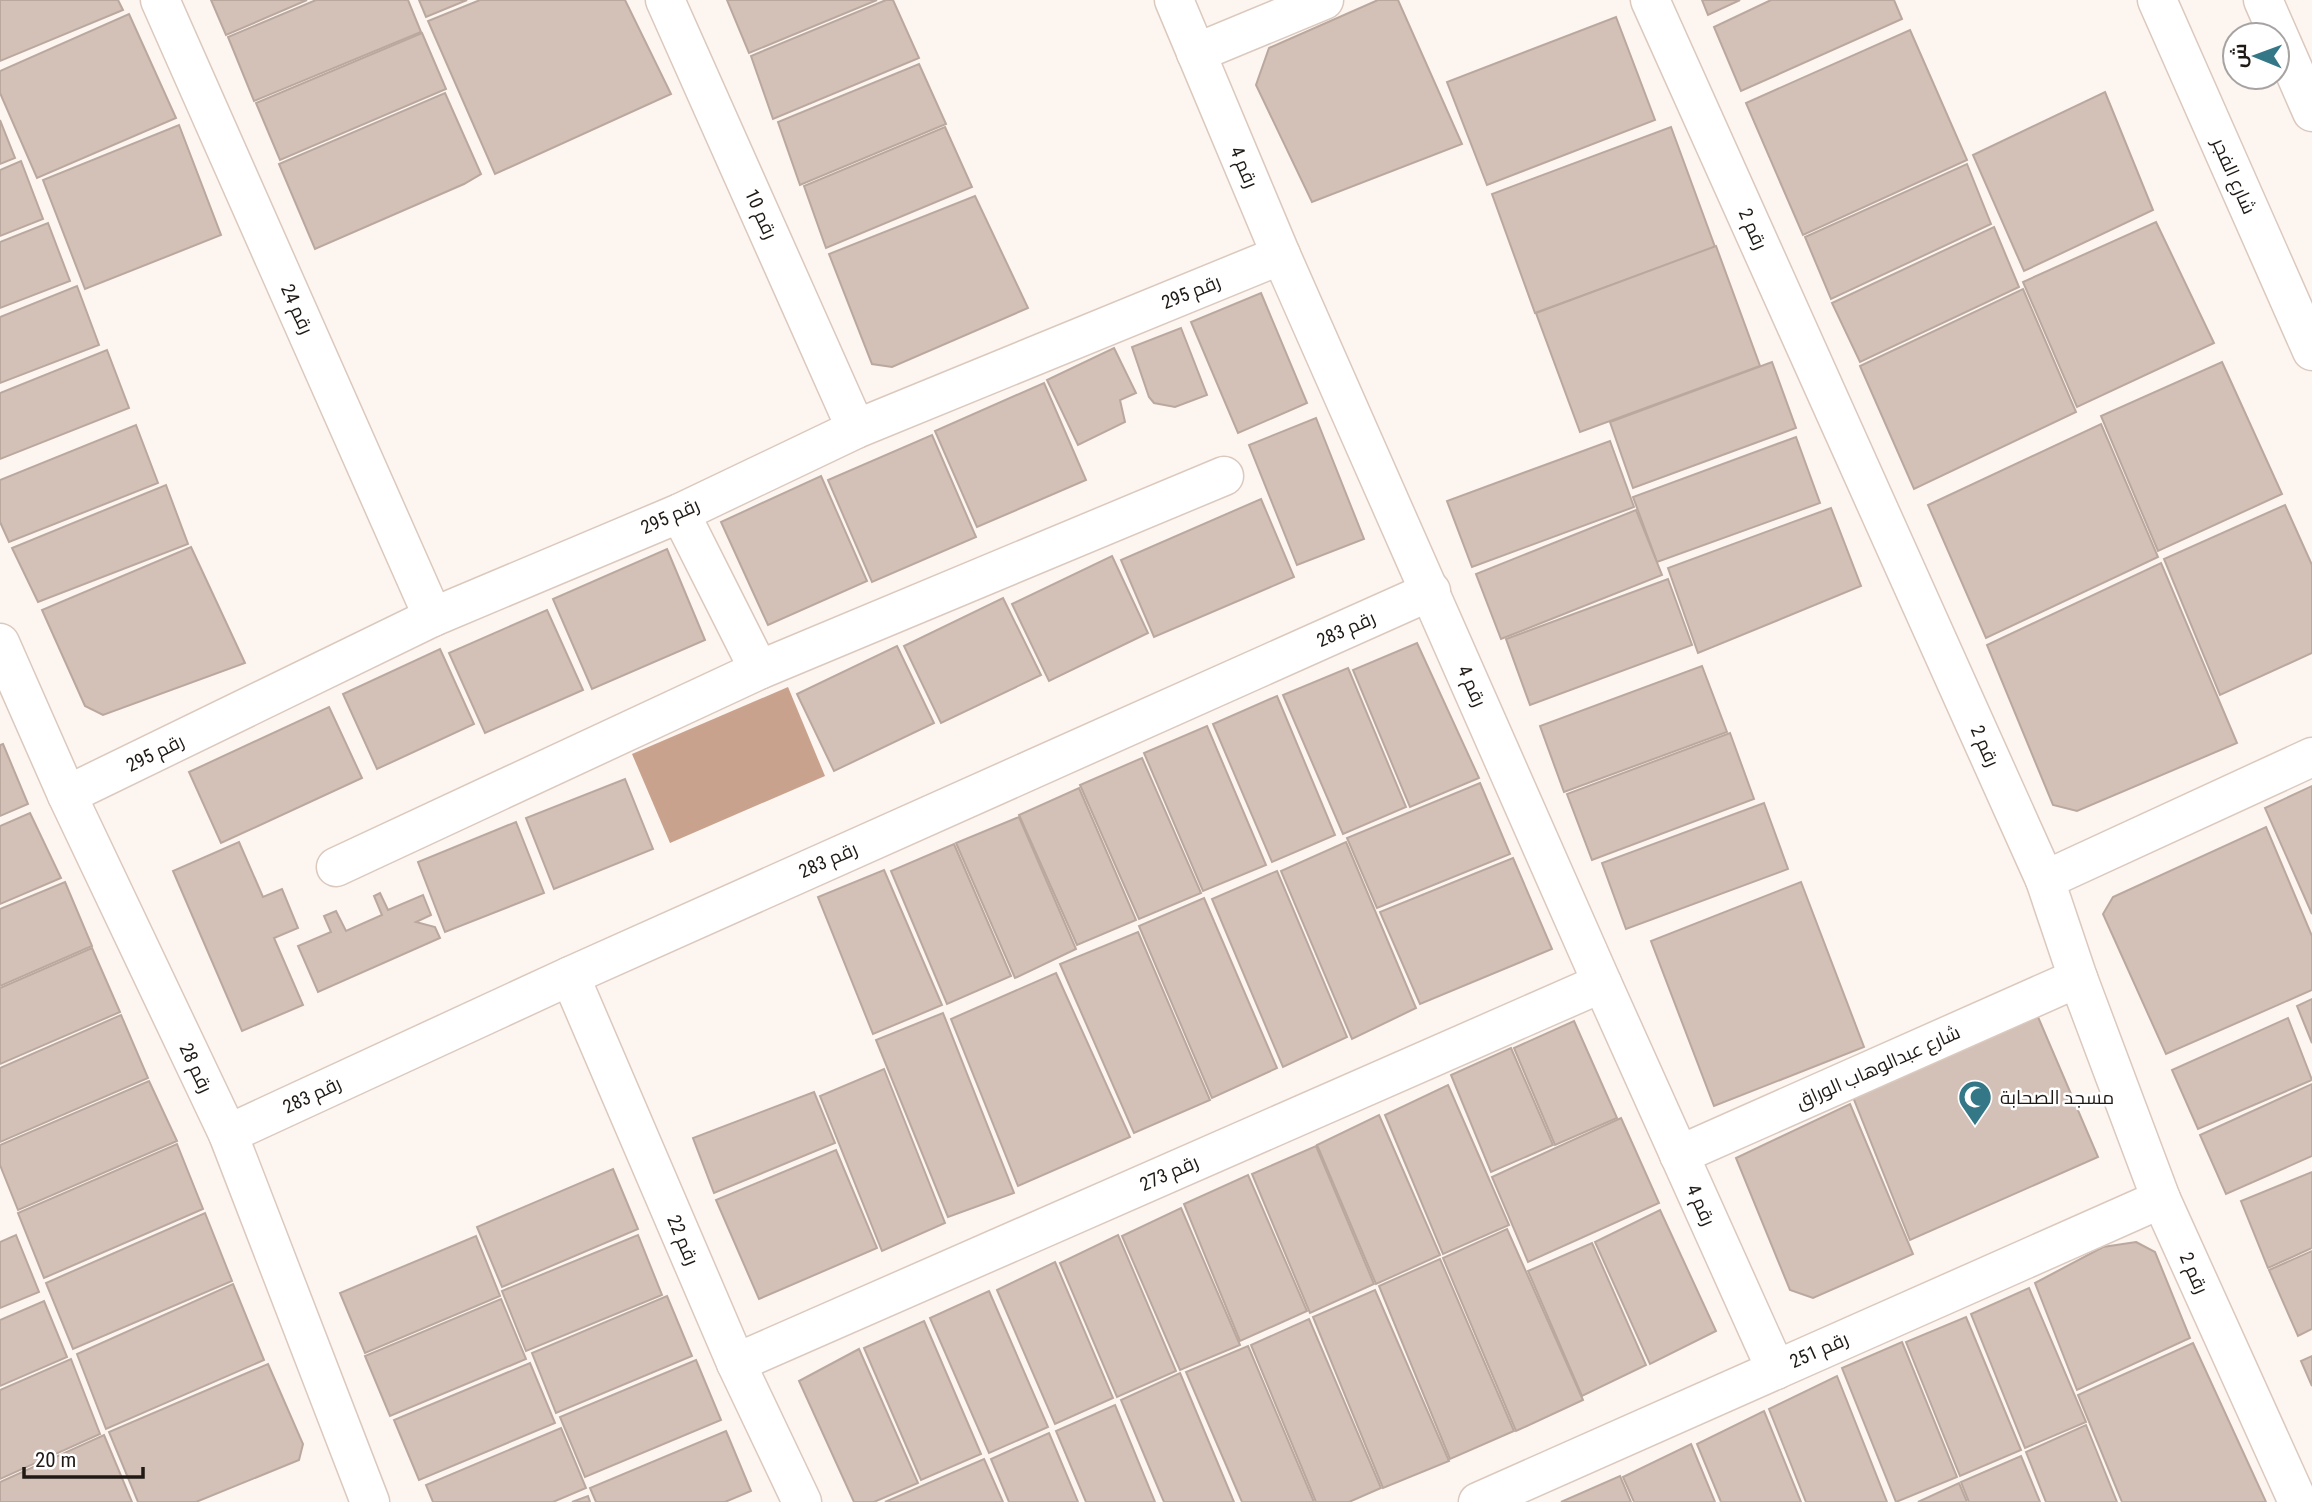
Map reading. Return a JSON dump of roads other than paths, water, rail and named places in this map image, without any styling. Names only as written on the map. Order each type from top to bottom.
[{"type":"street","name":"رقم 24","points":[[160,0],[433,617]]},
{"type":"street","name":"رقم 10","points":[[665,0],[856,429]]},
{"type":"street","name":"رقم 4","points":[[1174,0],[1281,255],[1678,1156],[1776,1370]]},
{"type":"street","points":[[1196,53],[1324,0]]},
{"type":"street","name":"رقم 2","points":[[1650,0],[2045,880],[2078,978],[2161,1199],[2298,1502]]},
{"type":"street","name":"شارع الفجر","points":[[2157,0],[2312,351]]},
{"type":"street","points":[[2263,0],[2312,112]]},
{"type":"street","name":"رقم 295","points":[[67,795],[433,617],[680,513],[856,429],[1281,255]]},
{"type":"street","points":[[336,867],[759,670],[1224,476]]},
{"type":"street","points":[[680,513],[759,670]]},
{"type":"street","name":"رقم 283","points":[[228,1134],[570,975],[1431,591]]},
{"type":"street","name":"رقم 28","points":[[0,643],[67,795],[228,1134],[363,1500]]},
{"type":"street","points":[[2045,880],[2312,757]]},
{"type":"street","name":"رقم 22","points":[[570,975],[736,1363],[802,1502]]},
{"type":"street","name":"شارع عبدالوهاب الوراق","points":[[1678,1156],[2078,978]]},
{"type":"street","name":"رقم 273","points":[[736,1363],[1602,983]]},
{"type":"street","name":"رقم 251","points":[[1478,1502],[2161,1199]]},
{"type":"place","name":"مسجد الصحابة","points":[[1975,1127]]}]
